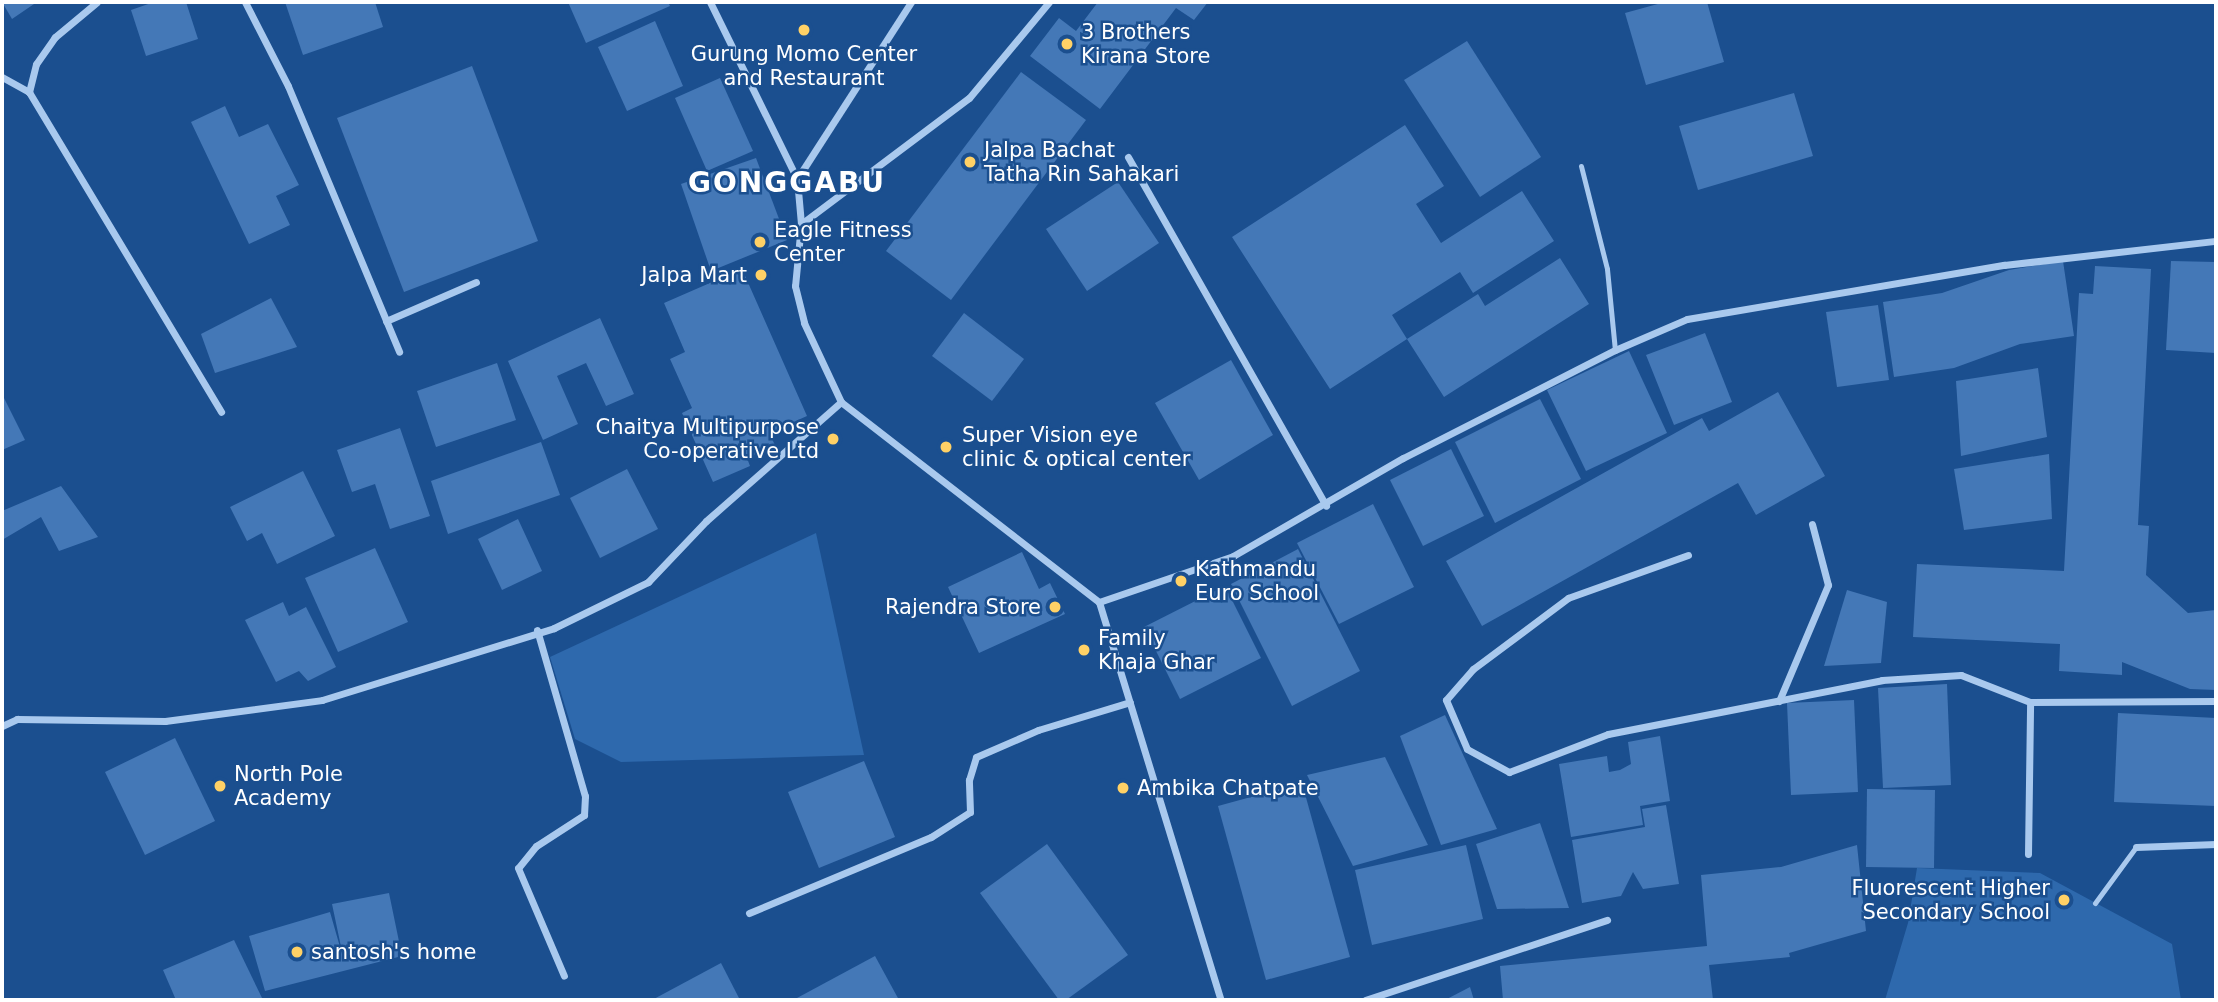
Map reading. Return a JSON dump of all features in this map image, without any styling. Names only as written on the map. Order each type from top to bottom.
[{"type":"street","points":[[29,92],[37,64],[55,37],[97,2]]},
{"type":"street","points":[[245,2],[288,86],[399,352]]},
{"type":"street","points":[[710,2],[797,178],[801,223],[795,286],[803,323],[841,402],[1099,602],[1221,1000]]},
{"type":"street","points":[[797,178],[911,2]]},
{"type":"street","points":[[801,223],[969,98],[1049,2]]},
{"type":"street","points":[[2,77],[29,92],[220,412]]},
{"type":"street","points":[[1128,157],[1326,506]]},
{"type":"street","points":[[1099,602],[1233,556],[1326,506],[1403,458],[1615,350],[1687,319],[2004,265],[2216,241]]},
{"type":"street","points":[[386,321],[476,282]]},
{"type":"street","points":[[2,726],[17,719],[165,721],[322,700],[537,630],[554,628],[648,582],[706,521],[841,402]]},
{"type":"street","points":[[1779,701],[1828,585],[1812,524]]},
{"type":"street","points":[[1688,555],[1568,598],[1473,669],[1446,700],[1467,749],[1509,772],[1608,734],[1882,680],[1961,675],[2030,702],[2216,701]]},
{"type":"street","points":[[537,630],[585,796],[584,815],[536,846],[518,868],[564,976]]},
{"type":"street","points":[[749,913],[931,837],[970,812],[969,780],[976,757],[1038,730],[1130,702]]},
{"type":"street","points":[[2028,854],[2030,702]]},
{"type":"street","points":[[2136,847],[2216,844]]},
{"type":"street","points":[[1365,1000],[1607,920]]},
{"type":"lane","points":[[1581,166],[1607,269],[1615,350]]},
{"type":"lane","points":[[2095,903],[2136,847]]},
{"type":"shaded area","points":[[816,533],[864,755],[621,762],[575,739],[550,657]]},
{"type":"shaded area","name":"Fluorescent Higher Secondary School","points":[[1917,868],[2040,873],[2172,944],[2181,1000],[1885,1000],[1908,923]]},
{"type":"building","points":[[2,2],[37,2],[12,19]]},
{"type":"building","points":[[154,2],[186,2],[198,39],[146,56],[131,10]]},
{"type":"building","points":[[285,2],[375,2],[383,27],[303,55]]},
{"type":"building","points":[[568,2],[668,2],[670,6],[586,43]]},
{"type":"building","points":[[1098,2],[1208,2],[1194,20],[1176,8],[1100,109],[1030,56],[1059,18],[1076,31]]},
{"type":"building","points":[[1665,2],[1707,2],[1724,62],[1646,85],[1625,13]]},
{"type":"building","points":[[655,21],[683,86],[627,111],[598,47]]},
{"type":"building","points":[[1467,41],[1541,157],[1480,197],[1404,80]]},
{"type":"building","points":[[472,66],[538,241],[404,292],[337,118]]},
{"type":"building","points":[[1021,72],[1086,120],[951,300],[886,251]]},
{"type":"building","points":[[720,78],[753,151],[707,171],[675,98]]},
{"type":"building","points":[[1794,93],[1813,156],[1698,190],[1679,126]]},
{"type":"building","points":[[225,106],[239,137],[268,124],[299,185],[276,196],[290,225],[249,244],[191,122]]},
{"type":"building","points":[[1405,125],[1444,186],[1416,204],[1441,243],[1522,191],[1554,241],[1473,293],[1460,272],[1392,315],[1407,339],[1330,389],[1232,237]]},
{"type":"building","points":[[756,158],[787,240],[711,271],[681,184]]},
{"type":"building","points":[[1118,182],[1159,243],[1087,291],[1046,229]]},
{"type":"building","points":[[1560,258],[1589,304],[1444,397],[1407,339],[1478,294],[1485,306]]},
{"type":"building","points":[[2063,261],[2074,336],[2020,344],[1954,368],[1894,377],[1883,302],[1942,293],[2009,270]]},
{"type":"building","points":[[2171,261],[2216,262],[2216,353],[2166,350]]},
{"type":"building","points":[[2095,266],[2151,269],[2138,525],[2149,526],[2146,575],[2188,613],[2216,610],[2216,690],[2190,689],[2122,662],[2122,675],[2059,671],[2060,644],[1913,637],[1917,564],[2064,571],[2079,293],[2093,294]]},
{"type":"building","points":[[742,269],[807,416],[769,433],[775,445],[747,458],[750,466],[713,482],[682,413],[692,408],[670,359],[685,352],[664,303]]},
{"type":"building","points":[[271,298],[297,347],[215,373],[201,334]]},
{"type":"building","points":[[1878,305],[1889,380],[1837,387],[1826,312]]},
{"type":"building","points":[[964,313],[1024,359],[992,401],[932,356]]},
{"type":"building","points":[[600,318],[634,394],[606,406],[586,363],[557,376],[578,424],[543,440],[508,361]]},
{"type":"building","points":[[1705,333],[1732,402],[1674,425],[1646,355]]},
{"type":"building","points":[[1629,351],[1667,433],[1586,471],[1547,390]]},
{"type":"building","points":[[1231,360],[1273,435],[1199,480],[1155,403]]},
{"type":"building","points":[[497,363],[516,420],[436,447],[417,391]]},
{"type":"building","points":[[2038,368],[2047,437],[1961,456],[1956,381]]},
{"type":"building","points":[[1778,392],[1825,476],[1756,515],[1738,483],[1482,626],[1446,561],[1702,418],[1709,431]]},
{"type":"building","points":[[2,394],[25,440],[2,450]]},
{"type":"building","points":[[1540,399],[1581,479],[1495,523],[1455,442]]},
{"type":"building","points":[[400,428],[430,516],[390,529],[375,484],[352,492],[337,450]]},
{"type":"building","points":[[541,442],[560,495],[448,534],[431,481]]},
{"type":"building","points":[[1451,449],[1484,516],[1423,546],[1390,480]]},
{"type":"building","points":[[2049,454],[2052,519],[1964,530],[1954,469]]},
{"type":"building","points":[[627,469],[658,529],[600,558],[570,498]]},
{"type":"building","points":[[303,471],[335,536],[277,564],[262,533],[247,541],[230,507]]},
{"type":"building","points":[[61,486],[98,537],[59,551],[41,517],[2,540],[2,511]]},
{"type":"building","points":[[1373,504],[1414,587],[1339,624],[1297,543]]},
{"type":"building","points":[[518,519],[542,571],[502,590],[478,539]]},
{"type":"building","points":[[375,548],[408,622],[338,652],[305,578]]},
{"type":"building","points":[[1298,549],[1360,671],[1292,706],[1231,584]]},
{"type":"building","points":[[1022,552],[1039,589],[1050,583],[1065,614],[979,653],[948,587]]},
{"type":"building","points":[[1225,586],[1261,658],[1180,699],[1144,627]]},
{"type":"building","points":[[1847,590],[1887,602],[1881,663],[1824,666]]},
{"type":"building","points":[[283,602],[289,616],[306,607],[336,667],[308,681],[299,671],[276,682],[245,620]]},
{"type":"building","points":[[1947,684],[1951,785],[1883,788],[1878,688]]},
{"type":"building","points":[[1854,700],[1858,792],[1791,795],[1787,703]]},
{"type":"building","points":[[2118,713],[2216,718],[2216,806],[2114,802]]},
{"type":"building","points":[[1445,715],[1497,829],[1441,845],[1400,736]]},
{"type":"building","points":[[1660,736],[1670,801],[1640,806],[1643,825],[1571,837],[1559,764],[1607,756],[1609,772],[1620,770],[1631,764],[1628,742]]},
{"type":"building","points":[[175,738],[215,821],[145,855],[105,772]]},
{"type":"building","points":[[1385,757],[1428,845],[1353,866],[1307,775]]},
{"type":"building","points":[[864,761],[895,837],[819,868],[788,792]]},
{"type":"building","points":[[1302,783],[1350,957],[1266,980],[1218,806]]},
{"type":"building","points":[[1867,789],[1935,790],[1934,868],[1866,867]]},
{"type":"building","points":[[1666,805],[1679,884],[1643,889],[1633,872],[1621,896],[1582,903],[1572,840],[1645,827],[1642,809]]},
{"type":"building","points":[[1540,823],[1569,908],[1497,909],[1476,844]]},
{"type":"building","points":[[1047,844],[1128,955],[1066,1000],[1059,1000],[980,893]]},
{"type":"building","points":[[1466,845],[1483,919],[1372,945],[1355,870]]},
{"type":"building","points":[[1857,845],[1866,931],[1789,953],[1790,957],[1709,965],[1713,1000],[1503,1000],[1500,966],[1707,946],[1701,875],[1781,867]]},
{"type":"building","points":[[389,893],[402,956],[265,991],[249,936],[330,912],[344,961],[332,904]]},
{"type":"building","points":[[234,940],[263,1000],[176,1000],[163,970]]},
{"type":"building","points":[[875,956],[899,1000],[798,1000],[797,998]]},
{"type":"building","points":[[721,963],[740,1000],[652,1000]]},
{"type":"building","points":[[1470,987],[1474,1000],[1445,1000]]},
{"type":"place","name":"Gurung Momo Center and Restaurant","points":[[804,30]]},
{"type":"place","name":"3 Brothers Kirana Store","points":[[1067,44]]},
{"type":"place","name":"Jalpa Bachat Tatha Rin Sahakari","points":[[970,162]]},
{"type":"place","name":"Eagle Fitness Center","points":[[760,242]]},
{"type":"place","name":"Jalpa Mart","points":[[761,275]]},
{"type":"place","name":"Chaitya Multipurpose Co-operative Ltd","points":[[833,439]]},
{"type":"place","name":"Super Vision eye clinic & optical center","points":[[946,447]]},
{"type":"place","name":"Kathmandu Euro School","points":[[1181,581]]},
{"type":"place","name":"Rajendra Store","points":[[1055,607]]},
{"type":"place","name":"Family Khaja Ghar","points":[[1084,650]]},
{"type":"place","name":"North Pole Academy","points":[[220,786]]},
{"type":"place","name":"Ambika Chatpate","points":[[1123,788]]},
{"type":"place","name":"Fluorescent Higher Secondary School","points":[[2064,900]]},
{"type":"place","name":"santosh's home","points":[[297,952]]},
{"type":"district","name":"GONGGABU","points":[[787,183]]}]
